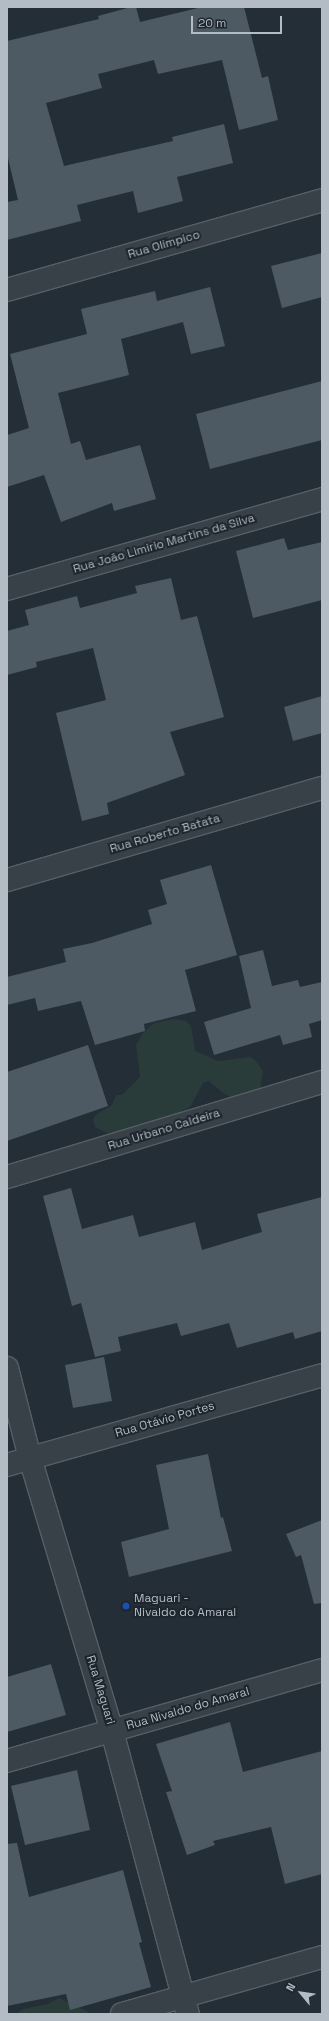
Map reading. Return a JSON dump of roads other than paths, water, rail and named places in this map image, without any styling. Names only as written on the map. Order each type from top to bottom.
[{"type":"street","name":"Rua Olímpico","points":[[7,290],[322,200]]},
{"type":"street","name":"Rua João Limirio Martins da Silva","points":[[7,589],[322,499]]},
{"type":"street","name":"Rua Roberto Batata","points":[[7,880],[322,788]]},
{"type":"street","name":"Rua Urbano Caldeira","points":[[7,1177],[322,1082]]},
{"type":"street","name":"Rua Maguari","points":[[7,1368],[30,1458],[112,1731],[185,2006]]},
{"type":"street","name":"Rua Otávio Portes","points":[[7,1465],[322,1375]]},
{"type":"street","name":"Rua Nivaldo do Amaral","points":[[7,1761],[322,1670]]},
{"type":"street","points":[[122,2014],[185,2006],[322,1957]]},
{"type":"place","name":"Maguari - Nivaldo do Amaral","points":[[126,1606]]}]
